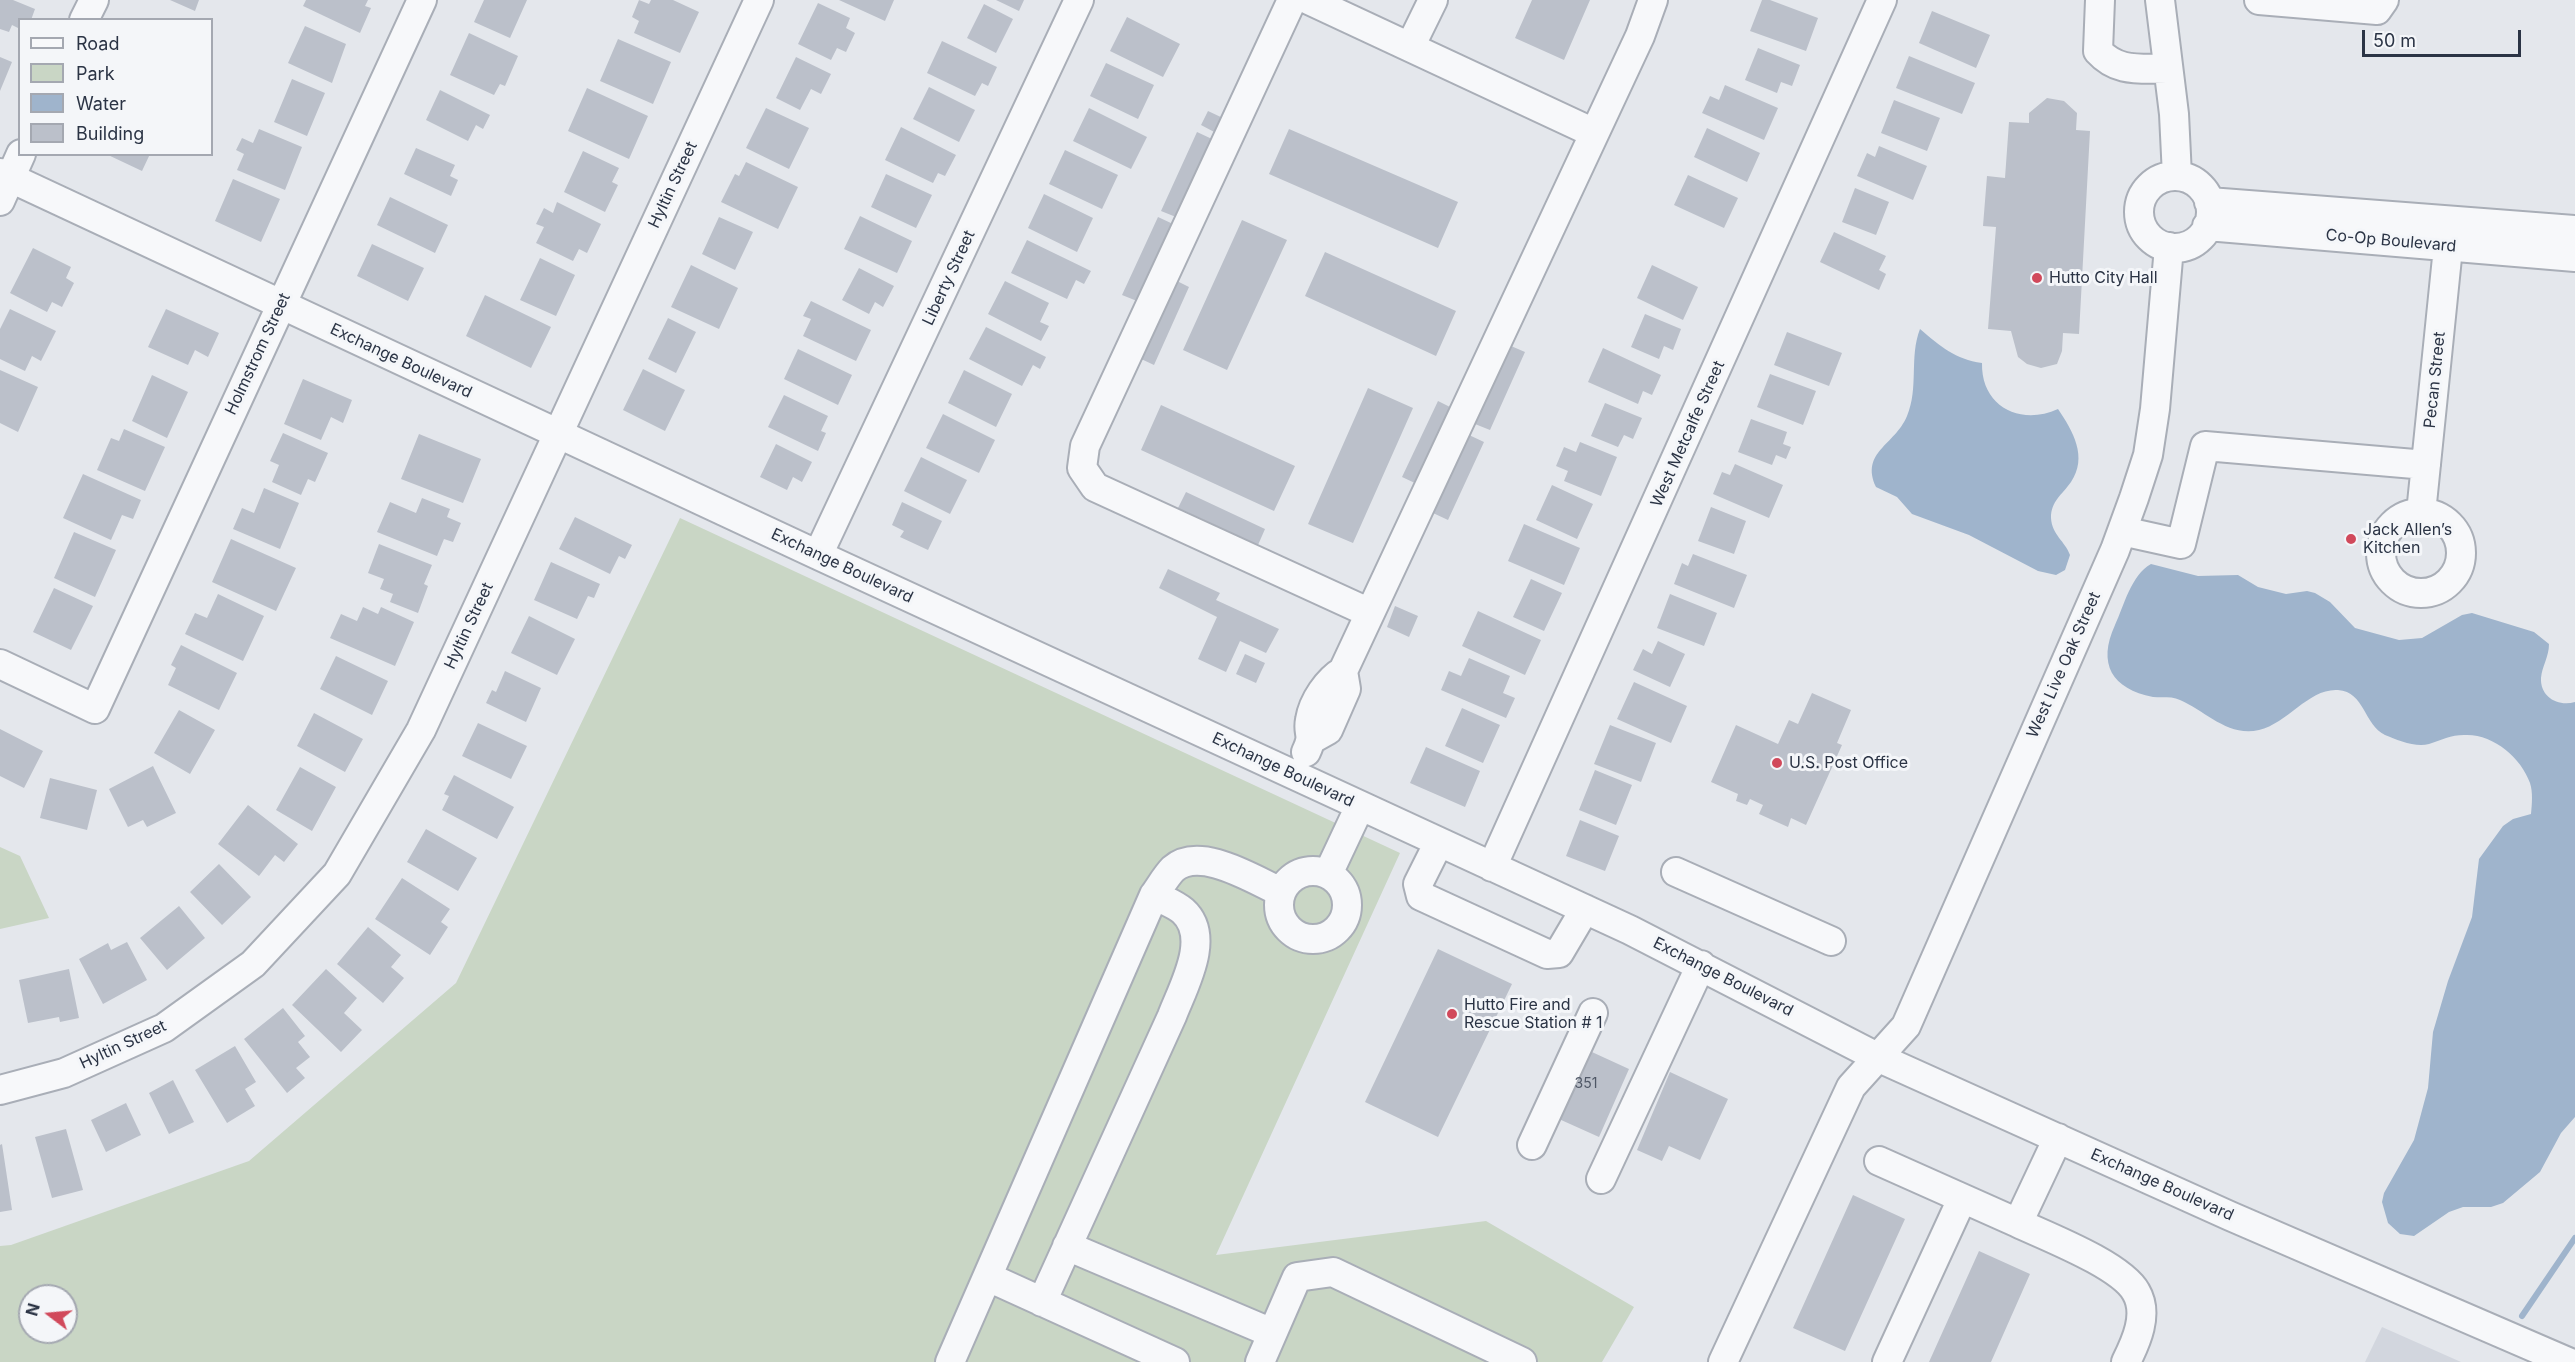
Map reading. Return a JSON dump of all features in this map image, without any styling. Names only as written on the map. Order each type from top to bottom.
[{"type":"street","points":[[85,18],[94,0]]},
{"type":"street","name":"Holmstrom Street","points":[[0,664],[95,709],[422,0]]},
{"type":"street","name":"Hyltin Street","points":[[0,1090],[64,1073],[164,1028],[253,964],[337,874],[421,730],[759,0]]},
{"type":"street","name":"Liberty Street","points":[[818,555],[1079,0]]},
{"type":"street","points":[[1309,0],[1410,47],[1589,145]]},
{"type":"street","points":[[1410,47],[1433,0]]},
{"type":"street","points":[[1294,776],[1312,739],[1309,721],[1328,680],[1343,671],[1640,36],[1653,0]]},
{"type":"street","name":"West Metcalfe Street","points":[[1492,867],[1869,34],[1882,0]]},
{"type":"street","points":[[2100,0],[2098,51],[2109,63],[2123,68],[2167,69]]},
{"type":"street","points":[[2160,0],[2174,114],[2177,176]]},
{"type":"street","points":[[2259,0],[2377,10],[2384,0]]},
{"type":"street","points":[[1288,9],[1085,446],[1082,468],[1095,487],[1370,613]]},
{"type":"street","name":"Exchange Boulevard","points":[[8,176],[818,555],[1585,909],[1877,1057],[2230,1216],[2568,1362]]},
{"type":"street","points":[[2177,176],[2197,184],[2208,214],[2191,243],[2180,247],[2169,247],[2157,243],[2148,235],[2139,213],[2140,201],[2154,182],[2177,176]]},
{"type":"street","name":"Co-Op Boulevard","points":[[2208,214],[2450,233],[2575,230]]},
{"type":"street","name":"Co-Op Boulevard","points":[[2450,233],[2575,256]]},
{"type":"street","name":"Pecan Street","points":[[2421,513],[2450,233]]},
{"type":"street","name":"West Live Oak Street","points":[[1723,1362],[1851,1088],[1906,1026],[2122,531],[2148,455],[2161,366],[2169,247]]},
{"type":"street","points":[[2122,531],[2181,544],[2205,446],[2426,465]]},
{"type":"street","points":[[1328,874],[1360,806]]},
{"type":"street","points":[[1439,842],[1418,884],[1421,896],[1547,954],[1559,953],[1585,909]]},
{"type":"street","points":[[950,1362],[1154,896],[1174,868],[1193,859],[1210,861],[1281,892]]},
{"type":"street","points":[[1306,871],[1328,874],[1344,890],[1346,912],[1342,923],[1324,937],[1303,937],[1285,924],[1279,903],[1281,892],[1287,883],[1306,871]]},
{"type":"street","points":[[1676,872],[1831,941]]},
{"type":"street","points":[[1042,1302],[1172,1016],[1190,969],[1197,939],[1191,921],[1181,910],[1154,896]]},
{"type":"street","points":[[1601,1179],[1701,966]]},
{"type":"street","points":[[1532,1145],[1593,1014]]},
{"type":"street","points":[[2018,1223],[2058,1138]]},
{"type":"street","points":[[1879,1161],[2112,1268],[2136,1291],[2141,1308],[2138,1336],[2126,1362]]},
{"type":"street","points":[[1887,1362],[1962,1199]]},
{"type":"street","points":[[1067,1246],[1272,1334]]},
{"type":"street","points":[[1260,1362],[1297,1277],[1333,1272],[1522,1362]]},
{"type":"street","points":[[988,1277],[1174,1362]]},
{"type":"shaded area","points":[[2382,1327],[2461,1362],[2365,1362]]},
{"type":"green space","points":[[680,518],[1400,853],[1216,1255],[1486,1221],[1634,1307],[1602,1362],[0,1362],[0,1246],[11,1245],[249,1161],[456,983]]},
{"type":"green space","points":[[0,847],[20,856],[49,918],[0,929]]},
{"type":"water","points":[[1920,329],[1949,351],[1964,359],[1982,363],[1983,378],[1988,391],[2006,409],[2017,414],[2030,415],[2044,414],[2058,409],[2064,417],[2073,435],[2078,454],[2076,473],[2051,512],[2054,529],[2070,555],[2065,570],[2056,575],[2038,571],[1969,535],[1912,514],[1897,497],[1876,487],[1872,465],[1881,449],[1902,426],[1911,405],[1915,350]]},
{"type":"water","points":[[2151,564],[2198,576],[2238,575],[2258,587],[2286,594],[2307,591],[2315,593],[2330,602],[2355,628],[2399,640],[2422,638],[2462,615],[2472,613],[2534,632],[2549,644],[2541,685],[2547,695],[2557,702],[2575,702],[2575,1117],[2561,1133],[2540,1172],[2503,1203],[2491,1207],[2463,1207],[2449,1212],[2414,1236],[2400,1234],[2388,1223],[2382,1202],[2384,1193],[2414,1140],[2428,1088],[2433,1032],[2448,981],[2472,917],[2479,859],[2503,826],[2513,819],[2531,814],[2532,790],[2526,773],[2504,748],[2475,735],[2459,735],[2418,745],[2385,735],[2373,724],[2354,696],[2338,690],[2318,694],[2270,726],[2247,731],[2237,730],[2217,722],[2177,699],[2153,697],[2127,688],[2118,681],[2108,663],[2110,639],[2133,583]]},
{"type":"building","points":[[0,0],[13,0],[35,9],[32,18],[18,18],[18,28],[12,25],[9,32],[0,29]]},
{"type":"building","points":[[170,0],[199,0],[195,11]]},
{"type":"building","points":[[306,0],[368,0],[365,6],[371,8],[360,33],[303,6]]},
{"type":"building","points":[[484,0],[527,0],[510,38],[474,22]]},
{"type":"building","points":[[639,0],[649,4],[651,0],[673,0],[699,12],[680,53],[634,33],[639,21],[632,17]]},
{"type":"building","points":[[839,0],[894,0],[885,21]]},
{"type":"building","points":[[996,0],[1024,0],[1019,11]]},
{"type":"building","points":[[1532,0],[1590,0],[1564,60],[1515,38]]},
{"type":"building","points":[[1762,0],[1770,0],[1818,18],[1806,51],[1750,31]]},
{"type":"building","points":[[818,3],[850,18],[846,28],[855,33],[846,52],[837,48],[831,60],[798,44]]},
{"type":"building","points":[[984,4],[1013,19],[996,53],[967,38]]},
{"type":"building","points":[[1932,11],[1990,35],[1976,68],[1919,43]]},
{"type":"building","points":[[1127,17],[1180,44],[1163,77],[1110,51]]},
{"type":"building","points":[[305,26],[346,44],[332,83],[288,63]]},
{"type":"building","points":[[469,33],[518,56],[505,86],[500,84],[494,95],[450,75]]},
{"type":"building","points":[[618,39],[671,62],[653,104],[600,81]]},
{"type":"building","points":[[942,41],[997,67],[988,86],[982,83],[975,96],[927,73]]},
{"type":"building","points":[[1758,48],[1800,65],[1792,86],[1781,82],[1777,93],[1745,80]]},
{"type":"building","points":[[1909,56],[1975,83],[1962,114],[1896,88]]},
{"type":"building","points":[[0,57],[12,62],[0,91]]},
{"type":"building","points":[[796,57],[831,74],[821,94],[811,89],[800,110],[776,98]]},
{"type":"building","points":[[1106,63],[1154,85],[1138,119],[1090,96]]},
{"type":"building","points":[[292,79],[325,93],[307,136],[274,122]]},
{"type":"building","points":[[1725,85],[1778,108],[1764,140],[1702,113],[1710,96],[1719,100]]},
{"type":"building","points":[[929,87],[975,110],[959,142],[913,119]]},
{"type":"building","points":[[587,88],[648,116],[629,159],[568,131]]},
{"type":"building","points":[[440,90],[490,115],[483,129],[476,125],[468,141],[426,120]]},
{"type":"building","name":"Hutto City Hall","points":[[2047,98],[2064,101],[2077,113],[2076,130],[2090,131],[2079,334],[2063,333],[2062,351],[2057,364],[2041,368],[2027,364],[2018,357],[2011,331],[1988,329],[1996,227],[1983,226],[1987,176],[2005,178],[2009,122],[2029,123],[2029,113]]},
{"type":"building","points":[[1894,100],[1940,118],[1927,151],[1881,133]]},
{"type":"building","points":[[766,108],[809,128],[789,169],[746,148]]},
{"type":"building","points":[[1089,108],[1147,137],[1131,169],[1073,141]]},
{"type":"building","points":[[1208,111],[1225,119],[1218,134],[1201,125]]},
{"type":"building","points":[[901,127],[956,155],[945,176],[938,173],[933,183],[885,160]]},
{"type":"building","points":[[1707,128],[1760,153],[1747,182],[1694,157]]},
{"type":"building","points":[[259,129],[302,147],[285,190],[237,170],[244,154],[236,150],[242,138],[253,143]]},
{"type":"building","points":[[1289,129],[1458,202],[1438,248],[1269,174]]},
{"type":"building","points":[[1197,132],[1212,139],[1176,217],[1161,211]]},
{"type":"building","points":[[1879,146],[1927,166],[1913,200],[1857,176],[1867,153],[1875,157]]},
{"type":"building","points":[[416,148],[455,165],[450,176],[458,180],[451,196],[404,174]]},
{"type":"building","points":[[1065,150],[1118,175],[1102,209],[1049,184]]},
{"type":"building","points":[[583,151],[619,168],[612,182],[618,185],[605,212],[564,192]]},
{"type":"building","points":[[110,156],[149,156],[142,171]]},
{"type":"building","points":[[746,162],[798,187],[778,229],[721,202],[735,174],[739,176]]},
{"type":"building","points":[[886,174],[932,195],[916,228],[871,207]]},
{"type":"building","points":[[1688,175],[1738,198],[1724,228],[1674,205]]},
{"type":"building","points":[[233,179],[280,199],[261,242],[215,221]]},
{"type":"building","points":[[1855,188],[1889,202],[1876,235],[1842,222]]},
{"type":"building","points":[[1044,194],[1093,218],[1077,252],[1028,228]]},
{"type":"building","points":[[390,197],[448,225],[435,253],[377,225]]},
{"type":"building","points":[[557,202],[601,224],[587,253],[579,249],[573,261],[536,243],[544,227],[536,224],[544,208],[553,213]]},
{"type":"building","points":[[860,216],[912,241],[897,273],[844,249]]},
{"type":"building","points":[[719,217],[753,232],[735,270],[702,254]]},
{"type":"building","points":[[1158,217],[1173,224],[1137,301],[1122,295]]},
{"type":"building","points":[[1242,220],[1287,240],[1227,370],[1183,350]]},
{"type":"building","points":[[1834,232],[1886,256],[1879,270],[1886,274],[1879,290],[1820,262]]},
{"type":"building","points":[[1027,240],[1091,271],[1084,284],[1076,280],[1067,299],[1011,273]]},
{"type":"building","points":[[372,244],[424,268],[408,301],[357,276]]},
{"type":"building","points":[[33,248],[71,267],[66,278],[74,283],[62,307],[52,302],[47,312],[10,293]]},
{"type":"building","points":[[1325,252],[1456,311],[1436,356],[1305,296]]},
{"type":"building","points":[[540,258],[575,275],[556,316],[520,300]]},
{"type":"building","points":[[691,265],[738,288],[719,329],[671,307]]},
{"type":"building","points":[[1652,265],[1698,287],[1683,320],[1637,298]]},
{"type":"building","points":[[859,268],[894,286],[883,307],[875,302],[869,314],[842,300]]},
{"type":"building","points":[[1175,280],[1189,287],[1154,365],[1139,358]]},
{"type":"building","points":[[1005,281],[1049,303],[1040,322],[1049,326],[1041,341],[988,314]]},
{"type":"building","points":[[485,295],[551,327],[531,368],[466,336]]},
{"type":"building","points":[[811,301],[871,330],[856,361],[803,336],[811,319],[803,316]]},
{"type":"building","points":[[10,309],[56,331],[41,361],[32,356],[25,371],[0,359],[0,329]]},
{"type":"building","points":[[166,309],[219,333],[208,357],[195,350],[188,365],[148,347]]},
{"type":"building","points":[[1645,314],[1681,329],[1673,350],[1664,346],[1659,359],[1631,347]]},
{"type":"building","points":[[668,318],[696,332],[676,373],[648,359]]},
{"type":"building","points":[[986,327],[1046,357],[1040,369],[1033,365],[1022,386],[969,359]]},
{"type":"building","points":[[1787,332],[1842,353],[1829,386],[1774,365]]},
{"type":"building","points":[[1511,346],[1525,352],[1490,430],[1475,424]]},
{"type":"building","points":[[1603,348],[1661,375],[1652,395],[1643,391],[1638,404],[1588,382]]},
{"type":"building","points":[[798,349],[852,375],[838,405],[784,379]]},
{"type":"building","points":[[643,369],[685,390],[665,431],[623,410]]},
{"type":"building","points":[[0,370],[38,387],[18,432],[0,423]]},
{"type":"building","points":[[964,370],[1012,394],[996,427],[948,403]]},
{"type":"building","points":[[1770,374],[1816,391],[1803,425],[1757,407]]},
{"type":"building","points":[[152,375],[188,392],[167,438],[132,421]]},
{"type":"building","points":[[303,379],[352,400],[343,423],[331,417],[321,440],[284,424]]},
{"type":"building","points":[[1368,388],[1413,408],[1353,543],[1308,524]]},
{"type":"building","points":[[784,395],[828,416],[821,431],[826,433],[818,451],[768,427]]},
{"type":"building","points":[[1438,401],[1454,409],[1417,484],[1402,477]]},
{"type":"building","points":[[1605,403],[1642,418],[1633,439],[1624,435],[1618,447],[1591,436]]},
{"type":"building","points":[[1161,405],[1295,466],[1274,511],[1141,450]]},
{"type":"building","points":[[943,414],[995,440],[979,473],[926,448]]},
{"type":"building","points":[[1751,419],[1787,432],[1783,444],[1791,447],[1786,459],[1776,455],[1772,465],[1738,452]]},
{"type":"building","points":[[124,429],[165,447],[145,491],[97,470],[111,438],[119,441]]},
{"type":"building","points":[[283,433],[328,453],[315,482],[308,479],[301,495],[272,482],[279,465],[270,461]]},
{"type":"building","points":[[419,434],[481,459],[463,503],[401,479]]},
{"type":"building","points":[[1469,435],[1484,442],[1448,520],[1433,513]]},
{"type":"building","points":[[1580,442],[1617,457],[1601,496],[1564,481],[1568,471],[1556,466],[1564,447],[1576,452]]},
{"type":"building","points":[[776,444],[812,462],[802,482],[793,477],[787,490],[760,477]]},
{"type":"building","points":[[921,457],[967,480],[950,514],[904,491]]},
{"type":"building","points":[[1735,464],[1783,485],[1769,518],[1713,494],[1722,472],[1730,475]]},
{"type":"building","points":[[83,474],[141,500],[133,519],[122,515],[111,540],[63,518]]},
{"type":"building","points":[[1552,485],[1593,504],[1577,539],[1536,520]]},
{"type":"building","points":[[264,488],[299,503],[280,549],[233,529],[242,508],[254,513]]},
{"type":"building","points":[[1186,492],[1265,529],[1258,545],[1178,508]]},
{"type":"building","points":[[422,498],[450,509],[447,517],[461,523],[453,542],[444,539],[437,556],[377,532],[390,502],[416,513]]},
{"type":"building","points":[[902,502],[942,521],[928,550],[900,537],[904,531],[892,525]]},
{"type":"building","points":[[1711,507],[1746,521],[1734,554],[1698,541]]},
{"type":"building","points":[[575,517],[632,545],[625,559],[619,556],[610,574],[559,549]]},
{"type":"building","points":[[1524,524],[1580,548],[1564,585],[1508,561]]},
{"type":"building","points":[[74,532],[116,550],[95,597],[54,578]]},
{"type":"building","points":[[231,539],[296,568],[276,611],[212,582]]},
{"type":"building","points":[[379,544],[432,565],[424,584],[428,586],[418,613],[390,602],[393,594],[380,589],[384,579],[368,573]]},
{"type":"building","points":[[1693,554],[1747,575],[1734,608],[1674,584],[1682,563],[1688,566]]},
{"type":"building","points":[[551,562],[600,584],[594,598],[588,596],[577,619],[534,600]]},
{"type":"building","points":[[1168,569],[1220,593],[1216,600],[1279,629],[1266,653],[1240,641],[1226,672],[1198,659],[1217,617],[1159,588]]},
{"type":"building","points":[[1531,579],[1562,593],[1544,631],[1513,617]]},
{"type":"building","points":[[54,588],[93,606],[71,650],[33,632]]},
{"type":"building","points":[[218,594],[264,616],[243,661],[185,634],[195,613],[207,618]]},
{"type":"building","points":[[1670,594],[1717,613],[1704,646],[1657,628]]},
{"type":"building","points":[[1395,606],[1418,616],[1409,637],[1387,627]]},
{"type":"building","points":[[363,607],[378,614],[381,607],[414,622],[395,666],[330,638],[341,614],[357,621]]},
{"type":"building","points":[[1478,611],[1541,640],[1525,675],[1462,646]]},
{"type":"building","points":[[529,616],[575,639],[557,675],[511,653]]},
{"type":"building","points":[[1658,641],[1685,654],[1670,687],[1633,670],[1643,649],[1652,654]]},
{"type":"building","points":[[181,645],[237,673],[219,710],[168,685],[176,668],[171,665]]},
{"type":"building","points":[[1245,654],[1265,663],[1256,683],[1236,674]]},
{"type":"building","points":[[336,656],[388,681],[372,715],[320,689]]},
{"type":"building","points":[[1469,658],[1510,676],[1503,693],[1515,698],[1506,718],[1441,690],[1449,671],[1461,676]]},
{"type":"building","points":[[505,671],[541,688],[526,722],[486,703],[492,690],[496,692]]},
{"type":"building","points":[[1634,682],[1687,706],[1671,743],[1617,719]]},
{"type":"building","name":"U.S. Post Office","points":[[1812,693],[1851,710],[1837,743],[1842,745],[1806,825],[1791,818],[1788,827],[1759,814],[1763,805],[1750,799],[1747,805],[1736,801],[1738,794],[1711,782],[1736,725],[1778,744],[1789,720],[1798,724]]},
{"type":"building","points":[[1462,708],[1500,725],[1483,763],[1445,746]]},
{"type":"building","points":[[179,710],[215,730],[190,774],[154,753]]},
{"type":"building","points":[[314,713],[363,739],[345,772],[297,746]]},
{"type":"building","points":[[478,723],[527,746],[511,779],[462,756]]},
{"type":"building","points":[[1610,725],[1656,743],[1641,782],[1594,764]]},
{"type":"building","points":[[0,729],[43,751],[24,788],[0,776]]},
{"type":"building","points":[[1426,747],[1480,771],[1465,807],[1410,783]]},
{"type":"building","points":[[153,766],[176,813],[147,827],[143,820],[128,827],[109,789]]},
{"type":"building","points":[[300,767],[336,787],[312,831],[276,810]]},
{"type":"building","points":[[1595,770],[1632,785],[1616,825],[1579,810]]},
{"type":"building","points":[[454,775],[514,807],[497,839],[442,810],[449,796],[444,794]]},
{"type":"building","points":[[50,778],[97,790],[87,830],[40,818]]},
{"type":"building","points":[[248,805],[298,844],[284,862],[275,855],[259,876],[218,844]]},
{"type":"building","points":[[1580,820],[1619,836],[1605,871],[1566,856]]},
{"type":"building","points":[[426,829],[477,858],[458,891],[407,862]]},
{"type":"building","points":[[219,864],[251,897],[222,925],[190,892]]},
{"type":"building","points":[[402,878],[450,909],[441,922],[448,927],[430,955],[375,919]]},
{"type":"building","points":[[179,906],[205,938],[167,970],[140,938]]},
{"type":"building","points":[[368,927],[401,955],[391,967],[404,978],[383,1003],[337,964]]},
{"type":"building","points":[[127,942],[147,980],[103,1004],[79,959],[108,943],[111,950]]},
{"type":"building","name":"Hutto Fire and Rescue Station # 1","points":[[1438,949],[1512,984],[1438,1137],[1365,1102]]},
{"type":"building","points":[[69,969],[79,1018],[60,1022],[59,1017],[28,1023],[19,980]]},
{"type":"building","points":[[326,969],[357,998],[344,1013],[362,1030],[341,1052],[292,1005]]},
{"type":"building","points":[[283,1008],[305,1036],[298,1042],[310,1057],[296,1068],[305,1078],[287,1093],[244,1039]]},
{"type":"building","points":[[235,1046],[256,1082],[245,1089],[255,1106],[227,1123],[195,1070]]},
{"type":"building","points":[[1581,1047],[1629,1069],[1599,1137],[1550,1115]]},
{"type":"building","points":[[1670,1072],[1728,1099],[1700,1160],[1669,1146],[1662,1161],[1637,1150]]},
{"type":"building","points":[[173,1080],[194,1122],[169,1134],[149,1093]]},
{"type":"building","points":[[126,1103],[141,1135],[106,1152],[91,1120]]},
{"type":"building","points":[[66,1129],[83,1190],[52,1198],[35,1137]]},
{"type":"building","points":[[2,1144],[12,1210],[0,1212],[0,1145]]},
{"type":"building","points":[[1853,1195],[1905,1219],[1845,1351],[1793,1328]]},
{"type":"building","points":[[1979,1251],[2030,1274],[1991,1362],[1929,1362]]},
{"type":"waterway","points":[[2522,1316],[2575,1238]]},
{"type":"place","name":"Hutto City Hall","points":[[2037,278]]},
{"type":"place","name":"Jack Allen’s Kitchen","points":[[2351,539]]},
{"type":"place","name":"U.S. Post Office","points":[[1777,763]]},
{"type":"place","name":"Hutto Fire and Rescue Station # 1","points":[[1452,1014]]}]
